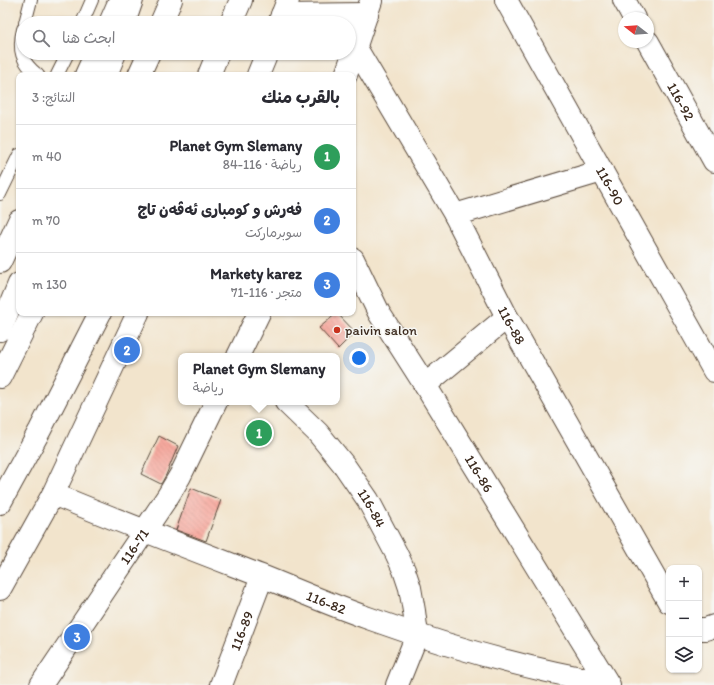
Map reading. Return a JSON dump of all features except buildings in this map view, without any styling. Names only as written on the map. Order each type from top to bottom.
[{"type":"main road","points":[[113,16],[120,0]]},
{"type":"main road","points":[[126,16],[132,0]]},
{"type":"main road","points":[[164,16],[171,0]]},
{"type":"main road","points":[[234,16],[241,0]]},
{"type":"main road","name":"116-90","points":[[506,0],[714,371]]},
{"type":"main road","points":[[624,0],[631,12]]},
{"type":"main road","points":[[283,13],[369,7],[356,48]]},
{"type":"main road","name":"116-88","points":[[356,48],[455,215],[506,317],[668,601]]},
{"type":"main road","name":"116-92","points":[[651,48],[714,161]]},
{"type":"main road","points":[[87,72],[93,60]]},
{"type":"main road","points":[[107,72],[112,60]]},
{"type":"main road","points":[[140,72],[146,60]]},
{"type":"main road","points":[[210,72],[215,60]]},
{"type":"main road","points":[[260,72],[264,60]]},
{"type":"main road","points":[[347,72],[352,60]]},
{"type":"main road","points":[[455,215],[602,171]]},
{"type":"main road","points":[[0,262],[16,227]]},
{"type":"main road","name":"116-86","points":[[356,265],[379,313],[425,385],[608,684]]},
{"type":"main road","points":[[0,330],[16,291]]},
{"type":"main road","points":[[356,295],[379,313]]},
{"type":"main road","points":[[0,377],[30,316]]},
{"type":"main road","points":[[0,503],[40,430],[98,316]]},
{"type":"main road","points":[[0,589],[53,494],[137,316]]},
{"type":"main road","points":[[239,353],[258,316]]},
{"type":"main road","points":[[425,385],[506,317]]},
{"type":"main road","name":"116-71","points":[[41,685],[145,531],[180,476],[215,405]]},
{"type":"main road","name":"116-84","points":[[289,405],[318,433],[344,465],[368,500],[404,570],[410,588],[416,635]]},
{"type":"main road","name":"116-82","points":[[53,494],[367,618],[416,635],[530,667],[569,681],[608,684]]},
{"type":"main road","name":"116-89","points":[[221,685],[262,577]]},
{"type":"main road","points":[[702,629],[714,626]]},
{"type":"main road","points":[[397,685],[416,635]]},
{"type":"lane","points":[[27,16],[31,0]]},
{"type":"lane","points":[[85,16],[92,0]]},
{"type":"lane","points":[[24,60],[28,67],[34,72]]},
{"type":"lane","points":[[58,72],[64,60]]},
{"type":"lane","points":[[0,194],[16,161]]},
{"type":"place","name":"paivin salon","points":[[337,330]]},
{"type":"place","name":"فەرش و کومباری ئەڤەن تاج","points":[[127,350]]},
{"type":"place","name":"Planet Gym Slemany","points":[[259,433]]},
{"type":"place","name":"Markety karez","points":[[77,637]]}]
